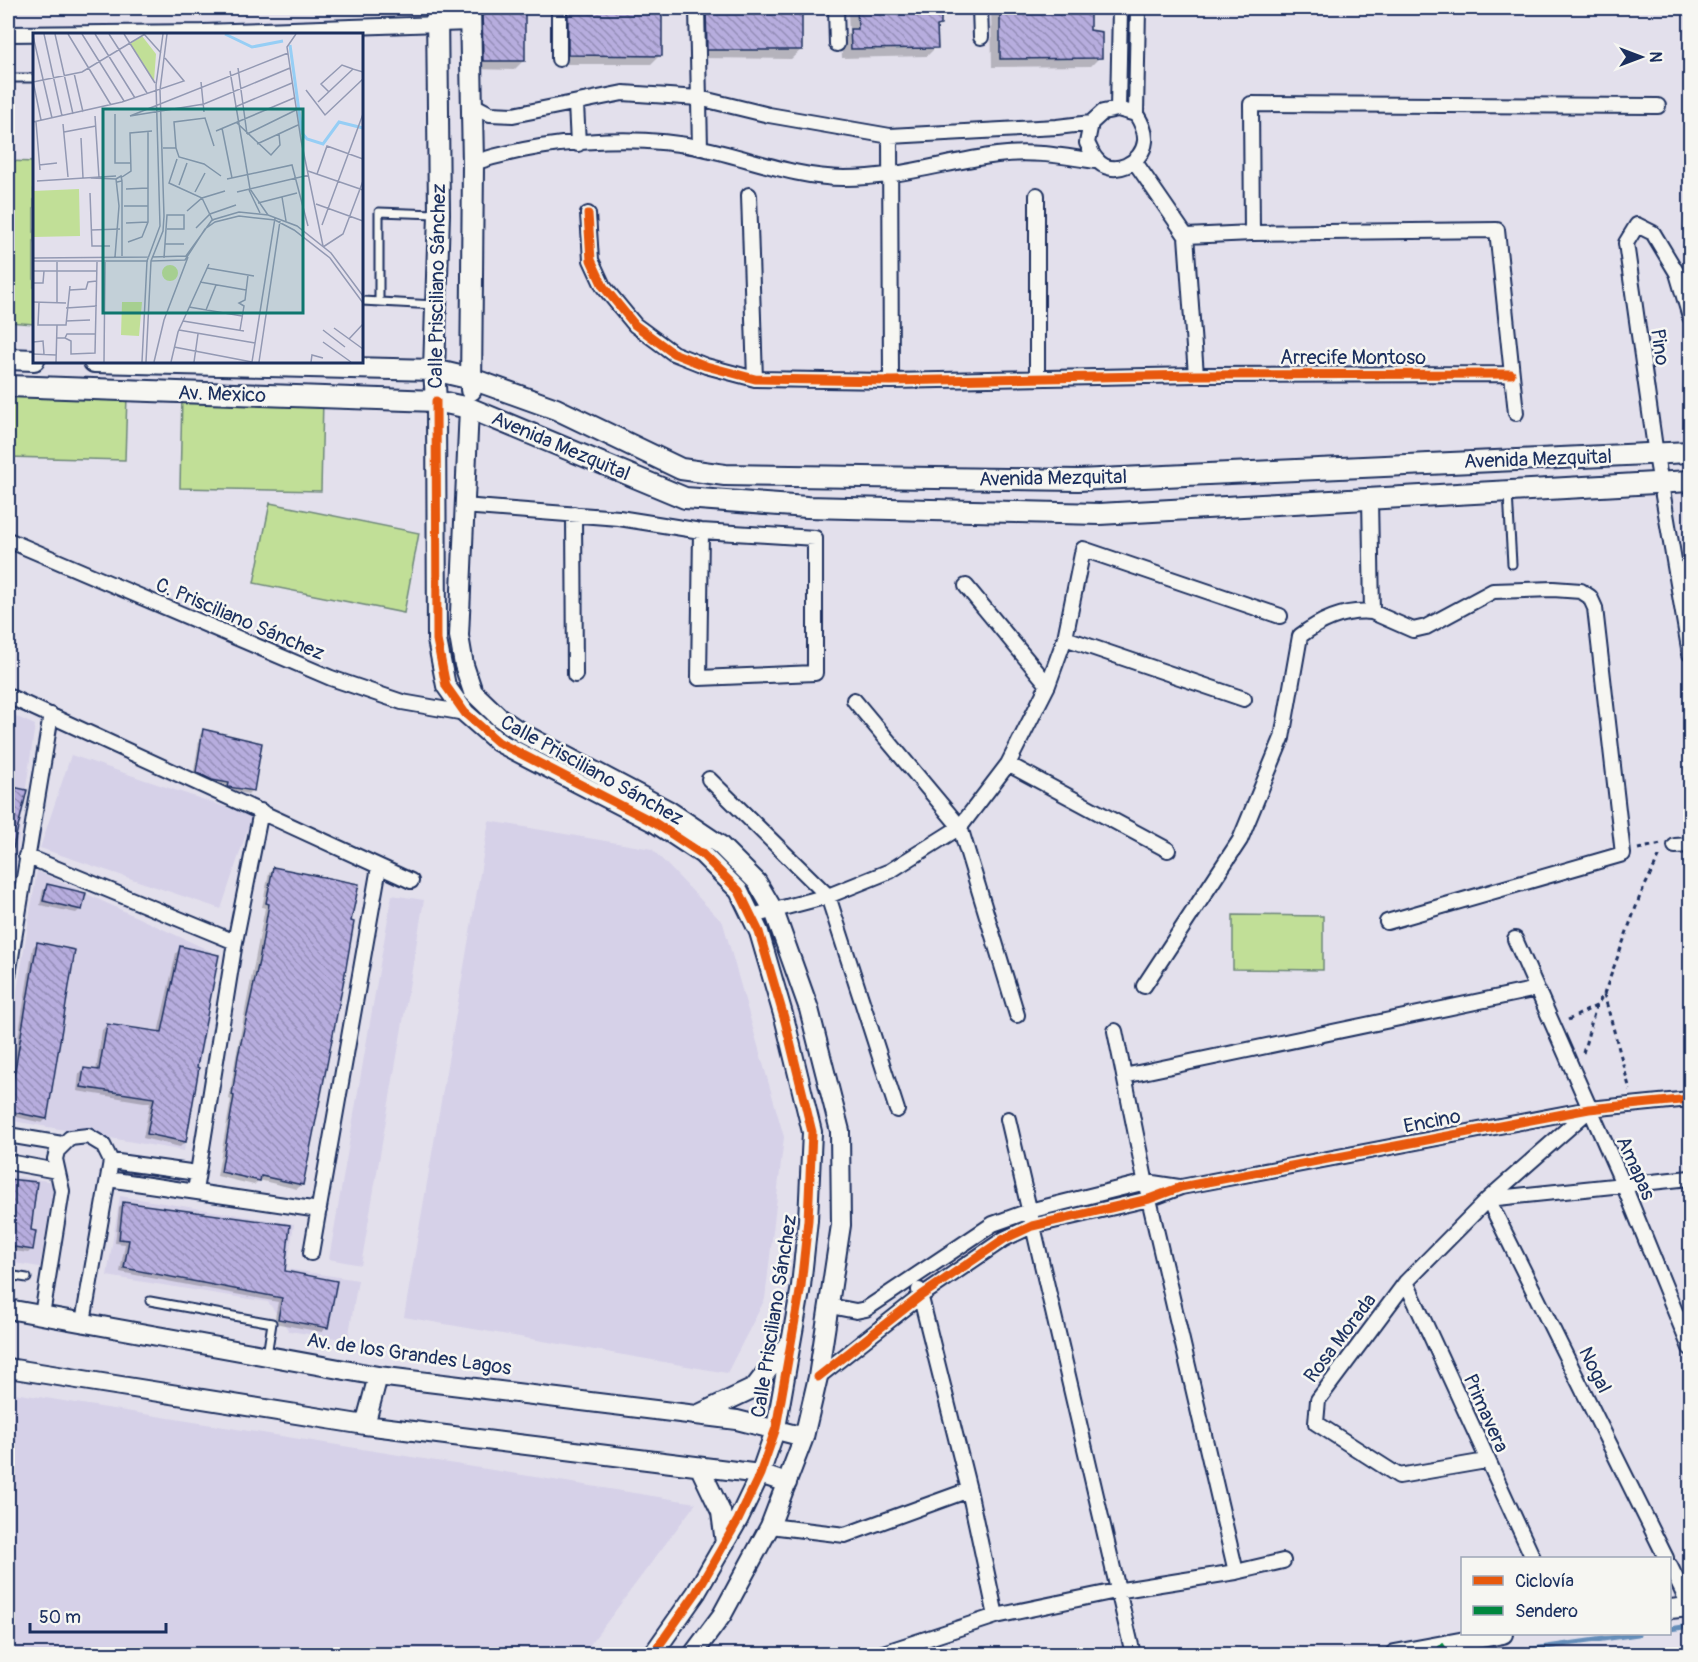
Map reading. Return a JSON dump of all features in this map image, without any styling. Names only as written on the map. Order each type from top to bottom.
[{"type":"main road","name":"Calle Prisciliano Sánchez","points":[[470,15],[473,162],[470,408]]},
{"type":"main road","name":"Calle Prisciliano Sánchez","points":[[436,401],[434,370],[439,214],[437,16]]},
{"type":"main road","points":[[8,359],[33,360]]},
{"type":"main road","name":"Av. Mexico","points":[[213,363],[332,364],[434,370]]},
{"type":"main road","name":"Avenida Mezquital","points":[[434,370],[472,379],[556,409],[681,469],[725,475],[1078,480],[1690,452]]},
{"type":"main road","name":"Av. Mexico","points":[[8,386],[436,401]]},
{"type":"main road","name":"Avenida Mezquital","points":[[436,401],[470,408],[685,498],[807,507],[1099,514],[1690,481]]},
{"type":"street","points":[[559,8],[559,59]]},
{"type":"street","points":[[697,8],[700,148]]},
{"type":"street","points":[[836,8],[837,44]]},
{"type":"street","points":[[980,8],[981,37]]},
{"type":"street","points":[[1118,109],[1120,8]]},
{"type":"street","points":[[473,162],[507,152],[633,140],[700,148],[786,170],[842,178],[889,176],[998,154],[1038,153],[1096,160],[1108,167],[1122,168],[1135,162],[1142,152],[1146,139],[1136,114],[1138,8]]},
{"type":"street","points":[[202,33],[352,32],[437,16],[470,15]]},
{"type":"street","points":[[8,34],[33,34]]},
{"type":"street","points":[[471,104],[490,114],[513,115],[623,93],[699,98],[769,115],[890,136],[1016,130],[1092,123]]},
{"type":"street","points":[[576,104],[578,144]]},
{"type":"street","points":[[1252,233],[1251,104],[1658,106]]},
{"type":"street","points":[[1096,160],[1087,142],[1092,123],[1103,112],[1118,109],[1136,114]]},
{"type":"street","points":[[890,136],[891,381]]},
{"type":"street","points":[[1135,162],[1186,236],[1196,375]]},
{"type":"street","points":[[749,195],[755,379]]},
{"type":"street","points":[[1036,195],[1037,378]]},
{"type":"street","name":"Arrecife Montoso","points":[[588,214],[591,260],[603,286],[635,325],[673,353],[755,379],[891,381],[1196,375],[1511,374]]},
{"type":"street","name":"Pino","points":[[1690,317],[1677,273],[1653,233],[1637,225],[1626,243],[1656,455],[1690,654]]},
{"type":"street","points":[[1186,236],[1252,233],[1497,231],[1516,413]]},
{"type":"street","name":"Calle Prisciliano Sánchez","points":[[436,401],[437,640],[446,686],[465,713],[498,742],[655,823],[702,854],[739,891],[752,916],[785,1021],[812,1132],[808,1220],[792,1337],[776,1428],[760,1474],[725,1543],[696,1593],[653,1654]]},
{"type":"street","name":"Calle Prisciliano Sánchez","points":[[470,408],[463,506],[459,636],[472,692],[499,717],[522,733],[668,810],[720,845],[758,882],[774,911],[809,1009],[840,1131],[841,1225],[818,1377],[804,1437],[770,1526],[722,1615],[693,1654]]},
{"type":"street","points":[[1370,498],[1372,612]]},
{"type":"street","points":[[463,506],[574,514],[701,531],[815,538],[815,673],[699,678],[701,531]]},
{"type":"street","points":[[574,514],[575,675]]},
{"type":"street","name":"C. Prisciliano Sánchez","points":[[8,540],[332,678],[402,702],[465,713]]},
{"type":"street","points":[[752,916],[828,896],[890,871],[960,827],[1008,764],[1048,685],[1065,638],[1083,549],[1280,616]]},
{"type":"street","points":[[1676,567],[1690,563]]},
{"type":"street","points":[[966,586],[1048,685]]},
{"type":"street","points":[[1144,986],[1240,840],[1282,738],[1300,636],[1316,623],[1353,610],[1372,612],[1413,630],[1426,627],[1493,591],[1553,589],[1581,591],[1590,597],[1594,608],[1623,854],[1387,922]]},
{"type":"street","points":[[1065,638],[1244,699]]},
{"type":"street","points":[[8,696],[411,881]]},
{"type":"street","points":[[854,700],[960,827],[1017,1015]]},
{"type":"street","points":[[8,975],[51,715]]},
{"type":"street","points":[[1008,764],[1168,850]]},
{"type":"street","points":[[710,779],[828,896],[897,1110]]},
{"type":"street","points":[[195,1191],[235,942],[261,811]]},
{"type":"street","points":[[1675,846],[1690,844]]},
{"type":"street","points":[[26,856],[235,942]]},
{"type":"street","points":[[311,1253],[379,867]]},
{"type":"street","name":"Amapas","points":[[1515,939],[1624,1186],[1690,1348]]},
{"type":"street","points":[[1124,1076],[1537,989]]},
{"type":"street","points":[[1115,1031],[1149,1199],[1236,1572]]},
{"type":"street","name":"Encino","points":[[1181,1187],[1589,1110],[1690,1099]]},
{"type":"street","name":"Rosa Morada","points":[[1486,1461],[1399,1476],[1316,1423],[1318,1400],[1406,1282],[1488,1199],[1589,1110]]},
{"type":"street","points":[[1008,1119],[1116,1591],[1133,1654]]},
{"type":"street","points":[[8,1135],[62,1144]]},
{"type":"street","points":[[42,1315],[62,1191],[55,1159],[62,1144],[70,1138],[87,1136],[103,1145],[111,1161],[83,1322]]},
{"type":"street","points":[[111,1161],[197,1173]]},
{"type":"street","points":[[8,1162],[57,1171]]},
{"type":"street","points":[[1488,1199],[1690,1178]]},
{"type":"street","points":[[108,1179],[319,1210]]},
{"type":"street","points":[[830,1306],[856,1311],[866,1309],[993,1224],[1029,1211],[1146,1182],[1181,1187]]},
{"type":"street","points":[[818,1377],[922,1295],[1004,1239],[1032,1226],[1149,1199],[1181,1187]]},
{"type":"street","name":"Nogal","points":[[1488,1199],[1666,1557]]},
{"type":"street","points":[[912,1277],[922,1295],[969,1490],[996,1616]]},
{"type":"street","name":"Primavera","points":[[1406,1282],[1486,1461],[1533,1557]]},
{"type":"street","name":"Av. de los Grandes Lagos","points":[[8,1309],[378,1376],[737,1420],[776,1428],[804,1437]]},
{"type":"street","points":[[694,1416],[754,1388],[771,1369],[792,1337]]},
{"type":"street","points":[[8,1368],[365,1425],[760,1474],[787,1483]]},
{"type":"street","points":[[365,1425],[378,1376]]},
{"type":"street","points":[[700,1468],[721,1512],[725,1543]]},
{"type":"street","points":[[770,1526],[845,1535],[969,1490]]},
{"type":"street","points":[[880,1654],[996,1616],[1116,1591],[1236,1572],[1283,1561]]},
{"type":"street","points":[[1671,1568],[1690,1607],[1671,1609]]},
{"type":"street","points":[[1395,1654],[1498,1635]]},
{"type":"lane","points":[[8,78],[33,78]]},
{"type":"lane","points":[[379,302],[379,212],[439,214]]},
{"type":"lane","points":[[363,301],[437,306]]},
{"type":"lane","points":[[1508,491],[1512,564]]},
{"type":"lane","points":[[8,1275],[27,1278]]},
{"type":"lane","points":[[150,1301],[272,1323],[267,1355]]},
{"type":"path","points":[[1577,1080],[1596,1006],[1604,994],[1640,896],[1659,855],[1668,844],[1658,843],[1623,854]]},
{"type":"path","points":[[1604,994],[1634,1105]]},
{"type":"path","points":[[1553,1027],[1596,1006]]},
{"type":"shaded area","points":[[8,713],[35,725],[8,913]]},
{"type":"shaded area","points":[[71,755],[252,816],[221,909],[40,848]]},
{"type":"shaded area","points":[[489,821],[652,849],[723,923],[784,1137],[765,1299],[727,1373],[404,1317]]},
{"type":"shaded area","points":[[37,871],[219,955],[184,1151],[8,1120],[8,1046]]},
{"type":"shaded area","points":[[392,895],[424,900],[361,1265],[329,1259]]},
{"type":"shaded area","points":[[8,1175],[54,1182],[40,1267],[8,1262]]},
{"type":"shaded area","points":[[120,1196],[294,1224],[287,1269],[358,1280],[348,1340],[289,1331],[268,1302],[107,1276]]},
{"type":"shaded area","points":[[8,1392],[696,1503],[583,1654],[8,1654]]},
{"type":"green space","points":[[8,161],[33,162],[33,324],[8,322]]},
{"type":"green space","points":[[8,392],[127,395],[125,460],[8,457]]},
{"type":"green space","points":[[182,395],[323,398],[321,491],[180,488]]},
{"type":"green space","points":[[270,503],[419,533],[404,613],[254,583]]},
{"type":"green space","points":[[1233,915],[1323,916],[1323,970],[1233,969]]},
{"type":"building","points":[[482,8],[525,8],[525,61],[483,61]]},
{"type":"building","points":[[568,8],[662,8],[662,56],[568,55]]},
{"type":"building","points":[[706,8],[802,8],[802,50],[707,50]]},
{"type":"building","points":[[857,8],[941,8],[941,25],[937,26],[938,48],[851,49],[850,29],[858,29]]},
{"type":"building","points":[[1000,8],[1090,8],[1090,30],[1102,32],[1102,58],[1000,59]]},
{"type":"building","points":[[203,729],[262,743],[254,791],[228,787],[229,783],[212,780],[196,772]]},
{"type":"building","points":[[8,786],[27,790],[13,848],[8,847]]},
{"type":"building","points":[[273,867],[359,884],[351,921],[354,922],[344,979],[303,1185],[261,1176],[260,1181],[221,1172],[234,1096],[232,1095],[238,1056],[259,961]]},
{"type":"building","points":[[47,884],[86,893],[82,910],[43,901]]},
{"type":"building","points":[[37,942],[75,950],[47,1119],[8,1111]]},
{"type":"building","points":[[180,946],[219,955],[197,1067],[199,1068],[186,1142],[147,1134],[154,1098],[81,1087],[84,1068],[99,1070],[107,1024],[162,1032]]},
{"type":"building","points":[[8,1179],[37,1182],[31,1230],[36,1231],[33,1250],[8,1246]]},
{"type":"building","points":[[123,1202],[290,1225],[285,1271],[337,1281],[328,1328],[278,1319],[282,1298],[124,1268],[129,1240],[119,1239]]},
{"type":"waterway","points":[[1671,1629],[1690,1626]]},
{"type":"waterway","points":[[1498,1654],[1631,1635]]},
{"type":"marked path","points":[[1440,1645],[1446,1654]]},
{"type":"cycle path","points":[[588,214],[591,260],[603,286],[635,325],[673,353],[706,366],[755,379],[891,381],[1196,375],[1511,374]]},
{"type":"cycle path","points":[[436,401],[437,640],[446,686],[465,713],[498,742],[655,823],[702,854],[739,891],[759,932],[785,1021],[812,1132],[808,1220],[801,1286],[776,1428],[760,1474],[738,1520],[696,1593],[653,1654]]},
{"type":"cycle path","points":[[818,1377],[922,1295],[1004,1239],[1032,1226],[1149,1199],[1181,1187],[1589,1109],[1690,1099]]}]
